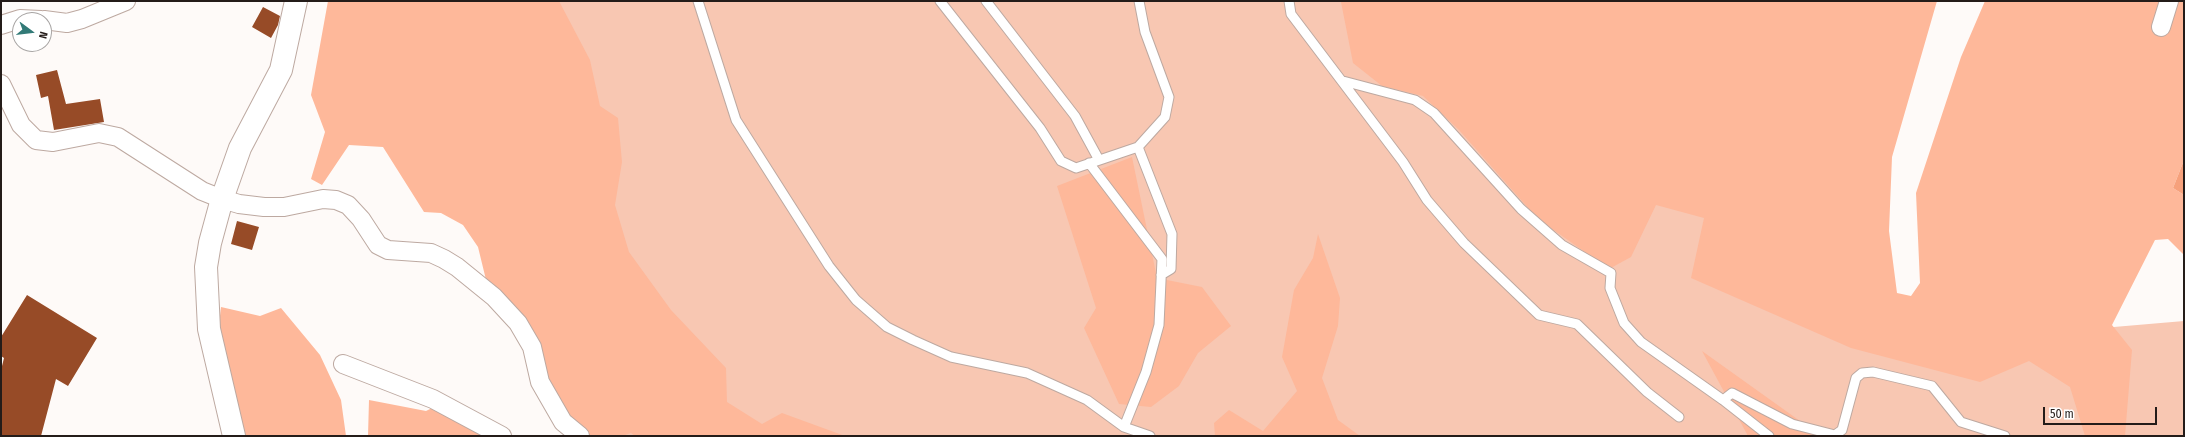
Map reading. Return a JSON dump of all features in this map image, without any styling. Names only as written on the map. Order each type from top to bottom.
[{"type":"street","points":[[234,436],[209,329],[206,267],[210,243],[222,199],[240,148],[281,70],[296,1]]},
{"type":"street","points":[[2161,27],[2169,1]]},
{"type":"street","points":[[52,21],[67,23],[82,19],[115,3]]},
{"type":"street","points":[[1,25],[12,22]]},
{"type":"street","points":[[1,84],[21,125],[36,140],[53,142],[99,133],[118,137],[202,191],[239,204],[264,207],[284,207],[323,199],[336,200],[348,205],[378,245],[388,250],[431,253],[457,267],[494,297],[518,322],[532,347],[540,382],[563,422],[580,436]]},
{"type":"street","points":[[343,364],[433,399],[502,436]]},
{"type":"lane","points":[[698,1],[736,120],[829,266],[856,300],[887,327],[913,340],[951,357],[1028,373],[1087,400],[1124,427],[1150,436]]},
{"type":"lane","points":[[940,1],[1040,128],[1061,161],[1076,168],[1138,147],[1166,117],[1169,97],[1145,32],[1139,1]]},
{"type":"lane","points":[[986,1],[1075,116],[1098,160]]},
{"type":"lane","points":[[1289,1],[1291,14],[1403,162],[1427,200],[1464,243],[1538,315],[1577,324],[1647,392],[1679,417]]},
{"type":"lane","points":[[1343,82],[1415,100],[1434,113],[1521,210],[1562,245],[1611,273],[1610,288],[1624,323],[1641,342],[1723,400],[1769,436]]},
{"type":"lane","points":[[1138,147],[1172,234],[1171,269],[1161,275]]},
{"type":"lane","points":[[1089,163],[1162,259],[1159,325],[1146,372],[1124,427]]},
{"type":"lane","points":[[1723,400],[1732,393],[1792,424],[1835,435],[1842,430],[1856,378],[1862,373],[1874,372],[1932,386],[1961,422],[2005,436]]},
{"type":"shaded area","points":[[328,1],[559,1],[590,60],[600,106],[618,118],[622,162],[615,205],[629,252],[671,310],[726,368],[727,402],[762,424],[782,413],[845,436],[635,436],[631,433],[622,436],[583,436],[564,422],[488,288],[478,247],[463,225],[441,213],[424,212],[383,147],[349,145],[322,185],[311,179],[325,132],[311,95]]},
{"type":"shaded area","points":[[532,1],[1460,1],[1870,323],[2067,331],[2184,321],[2184,436],[624,436],[658,345]]},
{"type":"shaded area","points":[[1337,1],[1937,1],[1892,157],[1889,231],[1897,293],[1911,296],[1920,283],[1916,193],[1961,57],[1985,1],[2184,1],[2184,160],[2173,188],[2184,195],[2184,255],[2168,239],[2155,240],[2112,325],[2132,350],[2125,436],[2085,436],[2070,387],[2029,361],[1980,382],[1851,348],[1691,278],[1704,218],[1656,205],[1631,257],[1609,269],[1538,219],[1459,130],[1423,96],[1382,86],[1353,63],[1341,2]]},
{"type":"shaded area","points":[[1132,157],[1157,278],[1202,287],[1231,326],[1198,353],[1179,386],[1151,407],[1119,404],[1084,328],[1096,308],[1057,186]]},
{"type":"shaded area","points":[[2184,160],[2184,195],[2173,188]]},
{"type":"shaded area","points":[[1318,234],[1340,298],[1338,326],[1322,378],[1338,420],[1360,436],[1215,436],[1214,423],[1229,410],[1263,431],[1297,391],[1282,357],[1294,290],[1313,258]]},
{"type":"shaded area","points":[[221,307],[260,316],[281,308],[320,355],[341,400],[346,436],[243,436],[218,333]]},
{"type":"shaded area","points":[[1702,351],[1821,436],[1748,436]]},
{"type":"shaded area","points":[[369,400],[426,411],[434,407],[487,436],[368,436]]},
{"type":"building","points":[[263,7],[280,16],[278,25],[271,38],[252,27]]},
{"type":"building","points":[[57,70],[66,104],[100,99],[104,122],[54,130],[48,96],[41,98],[36,75]]},
{"type":"building","points":[[237,221],[259,227],[252,250],[231,244]]},
{"type":"building","points":[[27,295],[97,338],[68,386],[56,379],[41,436],[1,436],[1,370],[4,358],[1,356],[1,337]]}]
